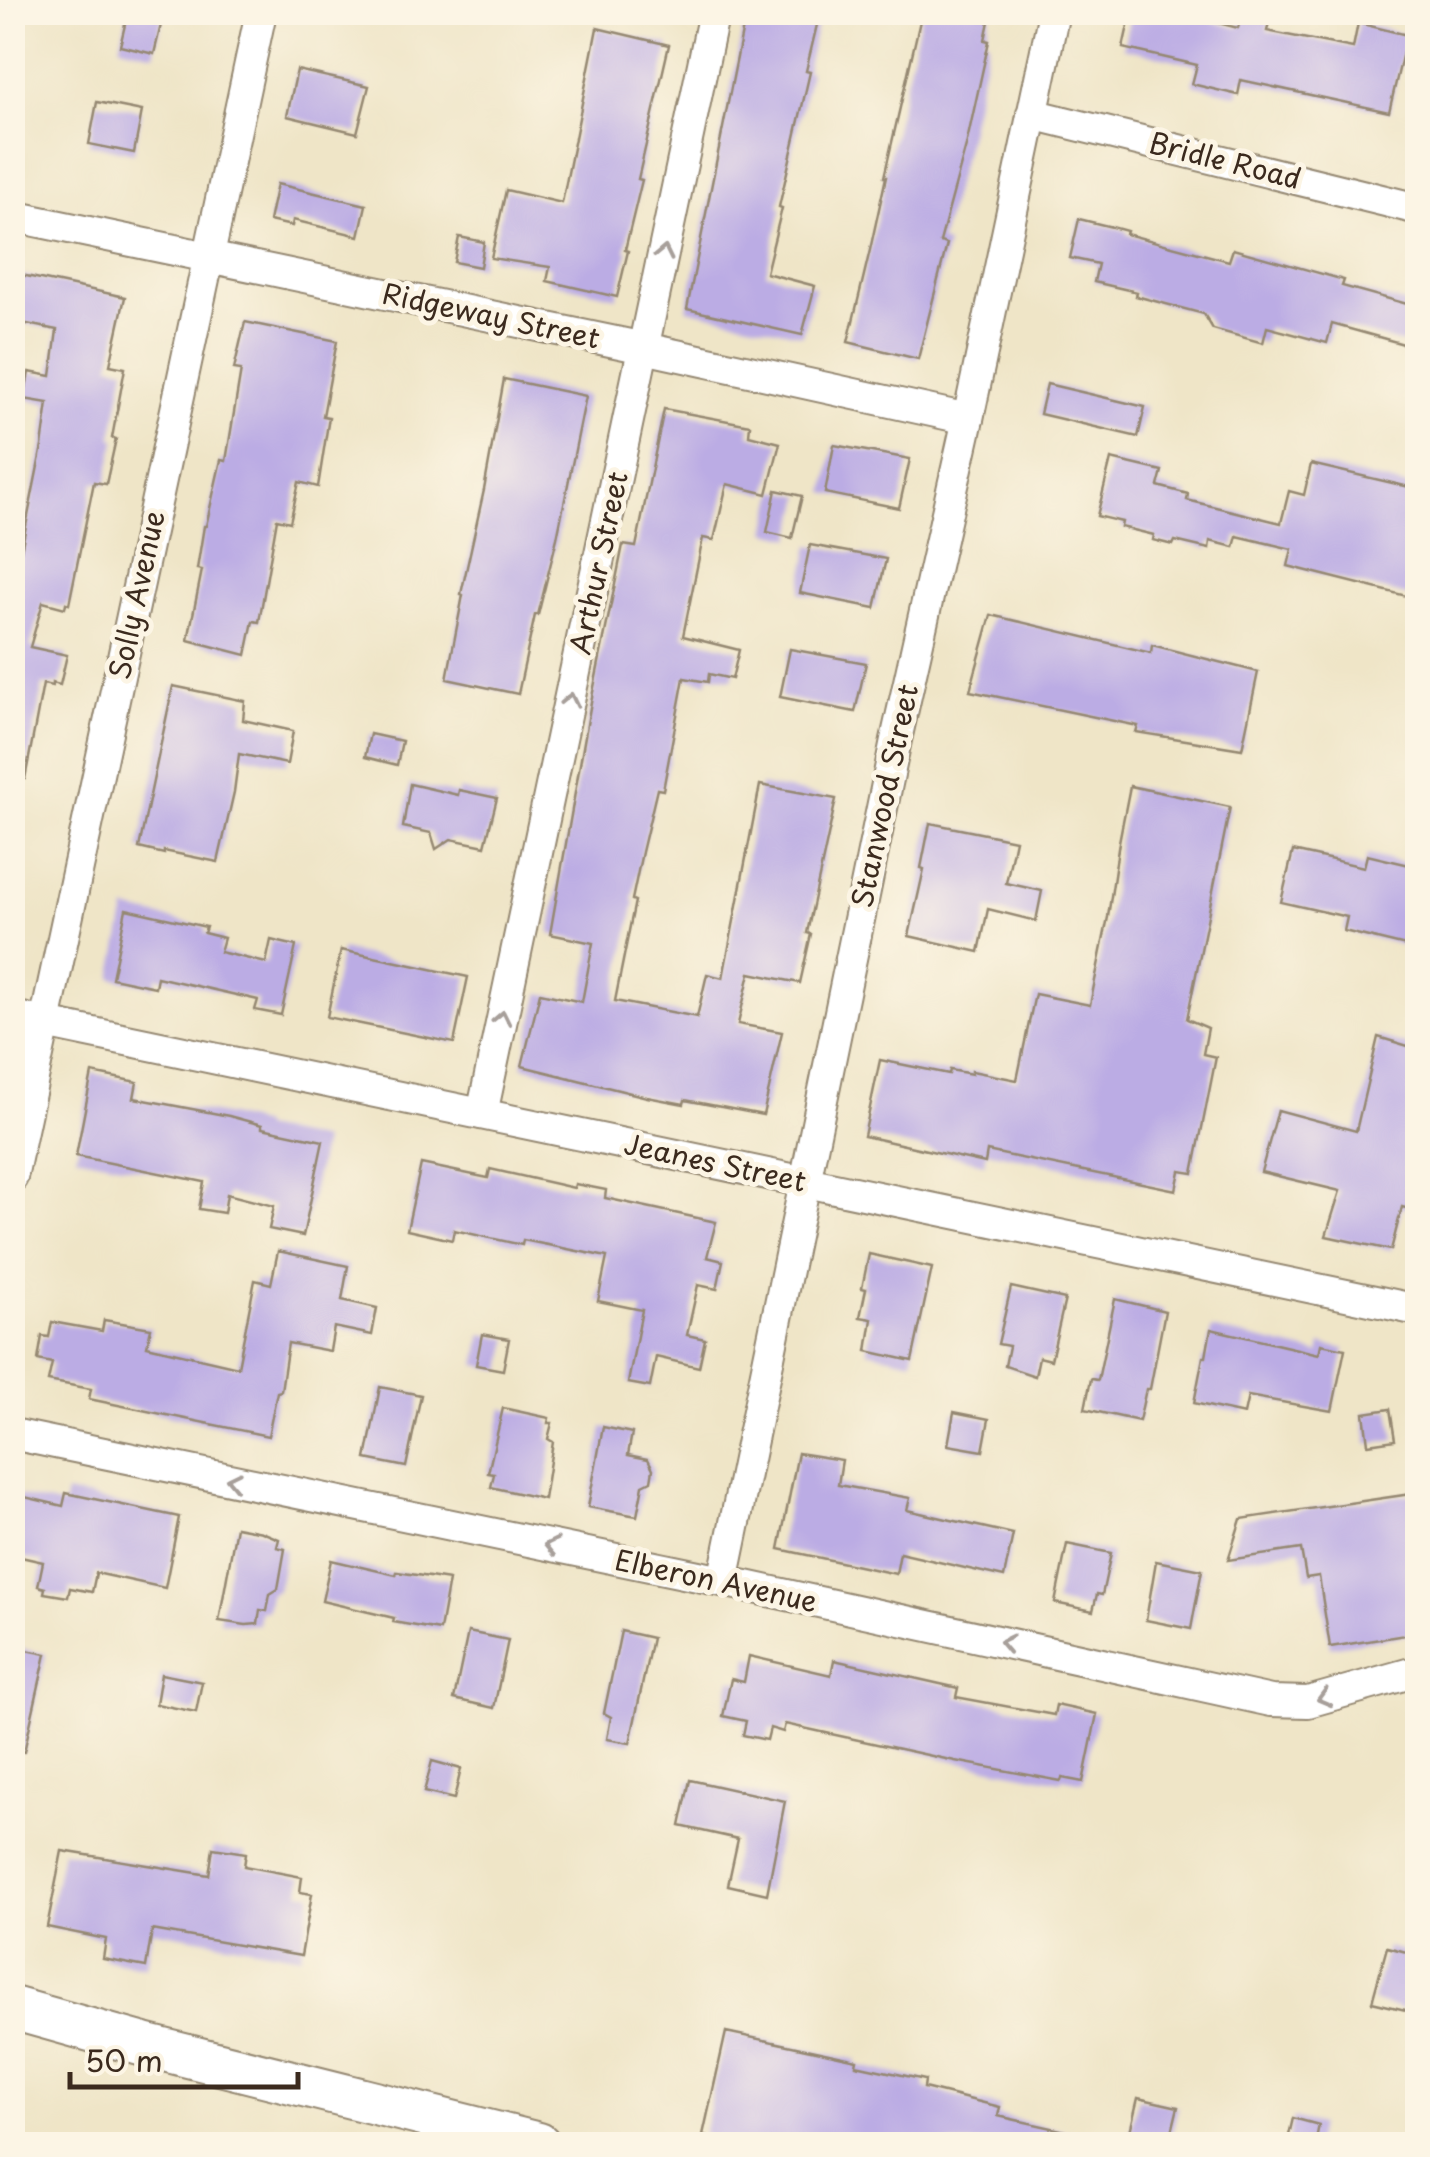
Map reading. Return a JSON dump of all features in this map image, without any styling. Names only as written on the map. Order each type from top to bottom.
[{"type":"street","name":"Solly Avenue","points":[[12,1178],[261,12]]},
{"type":"street","name":"Arthur Street","points":[[482,1114],[714,12]]},
{"type":"street","name":"Stanwood Street","points":[[722,1581],[896,740],[1054,12]]},
{"type":"street","name":"Bridle Road","points":[[1032,114],[1418,209]]},
{"type":"street","name":"Ridgeway Street","points":[[12,216],[968,419]]},
{"type":"street","name":"Jeanes Street","points":[[12,1016],[1418,1310]]},
{"type":"street","name":"Elberon Avenue","points":[[12,1434],[722,1581],[1270,1701],[1308,1702],[1418,1672]]},
{"type":"street","points":[[12,2008],[539,2144]]},
{"type":"building","points":[[128,12],[164,12],[154,54],[120,46]]},
{"type":"building","points":[[746,12],[820,12],[766,273],[815,286],[802,335],[687,309]]},
{"type":"building","points":[[922,12],[991,12],[985,40],[989,41],[966,146],[940,242],[947,244],[918,359],[848,342]]},
{"type":"building","points":[[1131,12],[1175,12],[1238,28],[1242,15],[1269,22],[1267,31],[1353,48],[1358,23],[1407,35],[1389,112],[1241,80],[1238,95],[1192,84],[1197,65],[1123,48]]},
{"type":"building","points":[[597,28],[669,45],[638,179],[642,180],[617,297],[547,281],[550,267],[491,258],[506,190],[562,203]]},
{"type":"building","points":[[297,70],[369,86],[357,133],[287,116]]},
{"type":"building","points":[[97,102],[142,111],[134,153],[89,144]]},
{"type":"building","points":[[277,184],[366,205],[359,236],[293,220],[292,226],[269,221]]},
{"type":"building","points":[[1079,219],[1229,261],[1233,249],[1344,280],[1342,286],[1418,307],[1418,348],[1332,324],[1327,343],[1267,327],[1263,343],[1213,329],[1204,314],[1094,282],[1098,264],[1070,258]]},
{"type":"building","points":[[459,237],[484,242],[480,267],[454,262]]},
{"type":"building","points":[[12,273],[125,297],[110,365],[125,368],[106,484],[94,482],[69,604],[65,608],[43,602],[30,647],[67,655],[60,685],[43,684],[25,779],[12,778],[12,570],[17,571],[48,403],[24,399],[29,372],[51,376],[57,330],[12,321]]},
{"type":"building","points":[[245,322],[337,341],[323,416],[329,417],[318,487],[299,482],[290,522],[277,519],[259,622],[253,621],[246,655],[188,640],[202,570],[197,569],[204,526],[221,460],[226,461],[241,370],[234,369]]},
{"type":"building","points":[[504,379],[586,396],[557,538],[518,694],[447,679]]},
{"type":"building","points":[[1047,384],[1145,407],[1138,437],[1040,414]]},
{"type":"building","points":[[664,409],[750,425],[749,435],[780,443],[767,494],[727,484],[714,540],[703,538],[683,636],[739,650],[732,679],[709,674],[708,682],[684,678],[663,790],[657,789],[642,852],[615,1001],[697,1017],[707,974],[723,978],[760,785],[836,799],[800,983],[750,973],[738,1024],[782,1032],[763,1115],[647,1097],[522,1066],[540,993],[582,1002],[593,943],[550,934],[623,545],[636,547]]},
{"type":"building","points":[[834,445],[910,459],[899,508],[825,493]]},
{"type":"building","points":[[1111,459],[1162,471],[1158,486],[1188,494],[1187,500],[1281,523],[1289,491],[1304,495],[1311,464],[1418,489],[1418,599],[1288,566],[1292,549],[1237,536],[1234,547],[1210,541],[1209,549],[1175,541],[1173,545],[1153,540],[1154,535],[1121,527],[1122,522],[1097,516]]},
{"type":"building","points":[[776,490],[802,496],[792,538],[767,532]]},
{"type":"building","points":[[810,545],[886,559],[875,608],[800,593]]},
{"type":"building","points":[[991,615],[1151,653],[1152,645],[1258,672],[1242,749],[1136,732],[1138,726],[970,691]]},
{"type":"building","points":[[790,649],[866,663],[855,712],[780,697]]},
{"type":"building","points":[[173,686],[245,701],[243,720],[293,731],[287,764],[239,754],[218,862],[139,848]]},
{"type":"building","points":[[370,734],[402,741],[397,765],[365,757]]},
{"type":"building","points":[[410,784],[458,795],[459,790],[497,798],[485,846],[451,839],[436,849],[431,833],[403,827]]},
{"type":"building","points":[[1130,786],[1230,807],[1187,1019],[1208,1028],[1203,1054],[1216,1057],[1193,1173],[1180,1171],[1176,1190],[987,1151],[985,1163],[864,1136],[880,1060],[949,1074],[950,1070],[972,1071],[1017,1080],[1035,994],[1090,1005]]},
{"type":"building","points":[[930,823],[1015,840],[1006,883],[1042,891],[1036,921],[988,909],[979,952],[909,936]]},
{"type":"building","points":[[1293,851],[1364,867],[1367,855],[1418,867],[1418,932],[1410,930],[1406,946],[1344,931],[1347,917],[1281,902]]},
{"type":"building","points":[[126,909],[206,927],[204,933],[224,938],[220,952],[266,963],[271,940],[296,946],[281,1015],[255,1010],[258,1000],[157,977],[155,987],[112,978]]},
{"type":"building","points":[[341,950],[468,977],[454,1043],[327,1017]]},
{"type":"building","points":[[1378,1037],[1418,1049],[1418,1211],[1402,1207],[1391,1250],[1326,1236],[1340,1191],[1261,1172],[1278,1110],[1356,1131]]},
{"type":"building","points":[[92,1073],[137,1082],[134,1098],[229,1116],[262,1128],[323,1141],[303,1236],[269,1229],[274,1206],[227,1194],[224,1213],[199,1209],[204,1182],[76,1156]]},
{"type":"building","points":[[421,1164],[488,1178],[490,1169],[574,1188],[575,1184],[606,1190],[605,1198],[716,1222],[707,1257],[723,1261],[717,1289],[698,1285],[687,1335],[705,1339],[699,1367],[656,1357],[650,1387],[628,1383],[642,1310],[598,1301],[607,1257],[454,1230],[452,1240],[407,1230]]},
{"type":"building","points":[[278,1251],[348,1266],[342,1300],[377,1308],[372,1335],[334,1327],[330,1351],[288,1343],[281,1391],[277,1392],[268,1436],[89,1399],[91,1389],[48,1381],[52,1363],[38,1360],[42,1336],[49,1337],[52,1322],[102,1331],[104,1320],[151,1328],[147,1346],[238,1367],[255,1280],[271,1284]]},
{"type":"building","points":[[869,1254],[932,1268],[912,1361],[867,1351],[872,1319],[860,1317]]},
{"type":"building","points":[[1011,1287],[1065,1299],[1051,1360],[1039,1357],[1035,1376],[1005,1366],[1009,1346],[998,1344]]},
{"type":"building","points":[[1115,1299],[1165,1311],[1150,1389],[1146,1389],[1139,1421],[1085,1409],[1091,1379],[1098,1380]]},
{"type":"building","points":[[1211,1329],[1319,1354],[1321,1344],[1345,1349],[1332,1411],[1248,1396],[1244,1414],[1194,1403]]},
{"type":"building","points":[[482,1334],[509,1339],[503,1370],[476,1365]]},
{"type":"building","points":[[380,1387],[421,1395],[406,1467],[366,1459]]},
{"type":"building","points":[[503,1408],[549,1418],[548,1423],[552,1423],[544,1499],[491,1487],[494,1474],[488,1473]]},
{"type":"building","points":[[1390,1409],[1395,1440],[1368,1444],[1364,1413]]},
{"type":"building","points":[[954,1412],[989,1419],[983,1451],[948,1445]]},
{"type":"building","points":[[603,1427],[632,1433],[628,1455],[648,1459],[653,1469],[651,1481],[643,1485],[637,1516],[588,1507]]},
{"type":"building","points":[[798,1453],[842,1460],[838,1485],[910,1498],[907,1510],[1013,1534],[1004,1577],[900,1553],[896,1574],[779,1549]]},
{"type":"building","points":[[66,1493],[179,1517],[165,1588],[96,1573],[92,1592],[70,1588],[68,1597],[44,1593],[45,1588],[38,1586],[43,1562],[12,1555],[12,1494],[63,1506]]},
{"type":"building","points":[[1411,1494],[1418,1536],[1418,1633],[1330,1647],[1319,1576],[1306,1578],[1301,1549],[1228,1560],[1241,1519]]},
{"type":"building","points":[[236,1527],[279,1539],[277,1547],[285,1549],[278,1589],[270,1594],[267,1611],[260,1610],[258,1624],[219,1621]]},
{"type":"building","points":[[1067,1544],[1111,1553],[1102,1595],[1097,1594],[1093,1611],[1055,1603]]},
{"type":"building","points":[[331,1560],[396,1575],[397,1572],[449,1580],[440,1630],[393,1622],[394,1618],[322,1601]]},
{"type":"building","points":[[1156,1561],[1202,1570],[1191,1629],[1146,1620]]},
{"type":"building","points":[[621,1631],[652,1638],[630,1743],[607,1739],[611,1717],[604,1713]]},
{"type":"building","points":[[468,1632],[508,1640],[494,1708],[454,1699]]},
{"type":"building","points":[[12,1647],[46,1654],[24,1752],[12,1751]]},
{"type":"building","points":[[749,1656],[831,1675],[834,1660],[958,1688],[956,1697],[1054,1715],[1056,1705],[1097,1714],[1083,1782],[955,1761],[785,1724],[783,1732],[770,1728],[767,1740],[743,1735],[746,1721],[723,1716],[731,1679],[744,1682]]},
{"type":"building","points":[[161,1674],[202,1682],[196,1712],[156,1704]]},
{"type":"building","points":[[432,1761],[461,1769],[454,1799],[424,1792]]},
{"type":"building","points":[[690,1780],[785,1801],[767,1894],[728,1885],[738,1839],[680,1826]]},
{"type":"building","points":[[213,1848],[246,1853],[244,1866],[302,1877],[300,1892],[312,1894],[301,1956],[152,1930],[146,1967],[103,1959],[106,1939],[47,1927],[62,1851],[209,1875]]},
{"type":"building","points":[[1387,1947],[1418,1955],[1418,2013],[1372,2002]]},
{"type":"building","points":[[726,2032],[857,2060],[856,2065],[925,2080],[924,2088],[1000,2107],[998,2116],[1079,2134],[1078,2144],[744,2144],[703,2135]]},
{"type":"building","points":[[1138,2098],[1178,2107],[1169,2144],[1127,2144]]},
{"type":"building","points":[[1293,2118],[1319,2125],[1315,2144],[1287,2144]]}]
